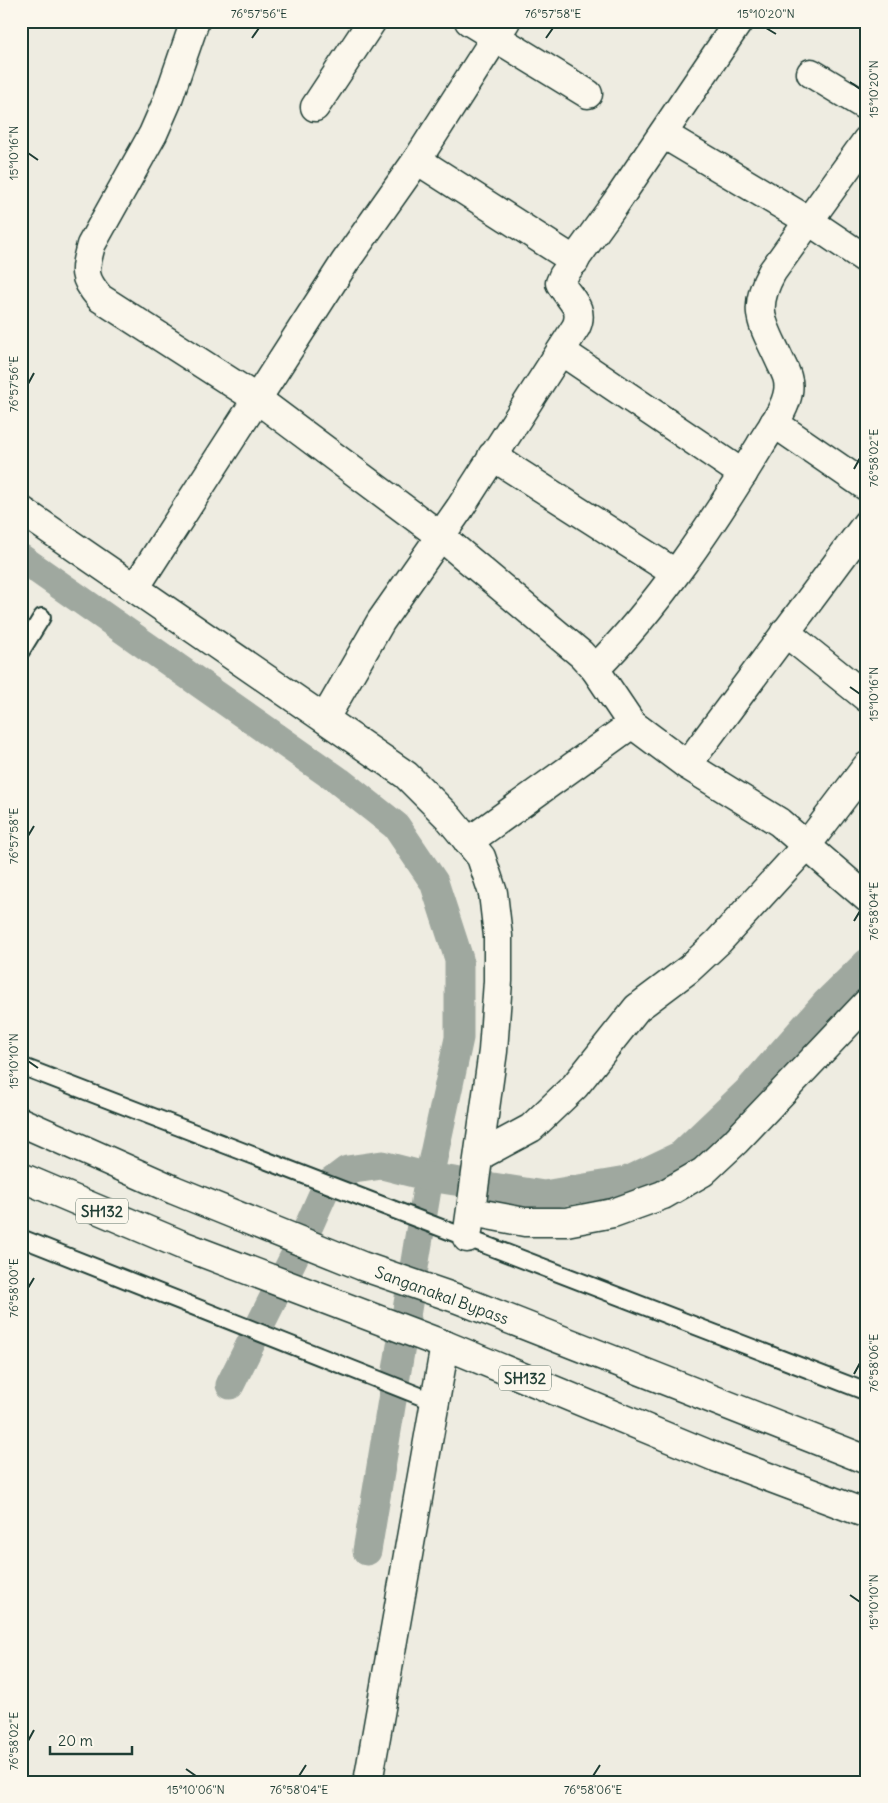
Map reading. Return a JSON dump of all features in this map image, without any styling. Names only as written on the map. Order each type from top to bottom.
[{"type":"street","points":[[194,21],[167,102],[153,134],[91,245],[86,264],[87,283],[100,298],[257,399],[439,535],[581,654],[595,669],[632,724],[687,766],[779,822],[867,898]]},
{"type":"street","points":[[316,107],[372,21]]},
{"type":"street","points":[[469,21],[501,29],[588,94]]},
{"type":"street","points":[[325,718],[381,621],[439,535],[460,508],[561,351],[580,317],[577,306],[560,283],[664,134],[739,21]]},
{"type":"street","points":[[135,588],[345,262],[417,160],[501,29]]},
{"type":"street","points":[[812,73],[867,107]]},
{"type":"street","points":[[664,134],[809,221],[867,260]]},
{"type":"street","points":[[595,669],[640,621],[675,573],[743,474],[774,423],[788,393],[788,379],[760,316],[759,302],[772,272],[867,140]]},
{"type":"street","points":[[417,160],[575,261]]},
{"type":"street","points":[[561,351],[743,474]]},
{"type":"street","points":[[774,423],[867,487]]},
{"type":"street","points":[[492,456],[675,573]]},
{"type":"street","points":[[21,510],[406,775],[448,817],[481,856],[493,893],[498,936],[498,981],[494,1034],[472,1212],[457,1234]]},
{"type":"street","points":[[687,766],[867,523]]},
{"type":"street","points":[[785,632],[867,698]]},
{"type":"street","points":[[468,842],[632,724]]},
{"type":"street","points":[[479,1156],[531,1128],[575,1086],[638,1008],[689,969],[718,942],[807,845],[867,766]]},
{"type":"street","points":[[472,1212],[525,1222],[566,1222],[613,1213],[663,1195],[702,1172],[736,1142],[867,1003]]},
{"type":"street","name":"Sanganakal Bypass","points":[[21,1122],[174,1190],[362,1266],[468,1302],[867,1460]]},
{"type":"street","name":"SH132","points":[[21,1177],[182,1245],[445,1345],[714,1457],[867,1514]]},
{"type":"street","points":[[368,1782],[427,1399],[445,1345]]},
{"type":"lane","points":[[21,651],[42,617]]},
{"type":"lane","points":[[21,1066],[867,1392]]},
{"type":"lane","points":[[21,1238],[427,1399]]},
{"type":"waterway","points":[[21,558],[339,781],[396,826],[434,882],[459,959],[459,1038],[429,1177],[367,1551]]},
{"type":"waterway","points":[[230,1385],[303,1239],[327,1185],[347,1170],[382,1165],[429,1177],[544,1195],[626,1181],[681,1155],[748,1091],[825,1004],[867,963]]}]
